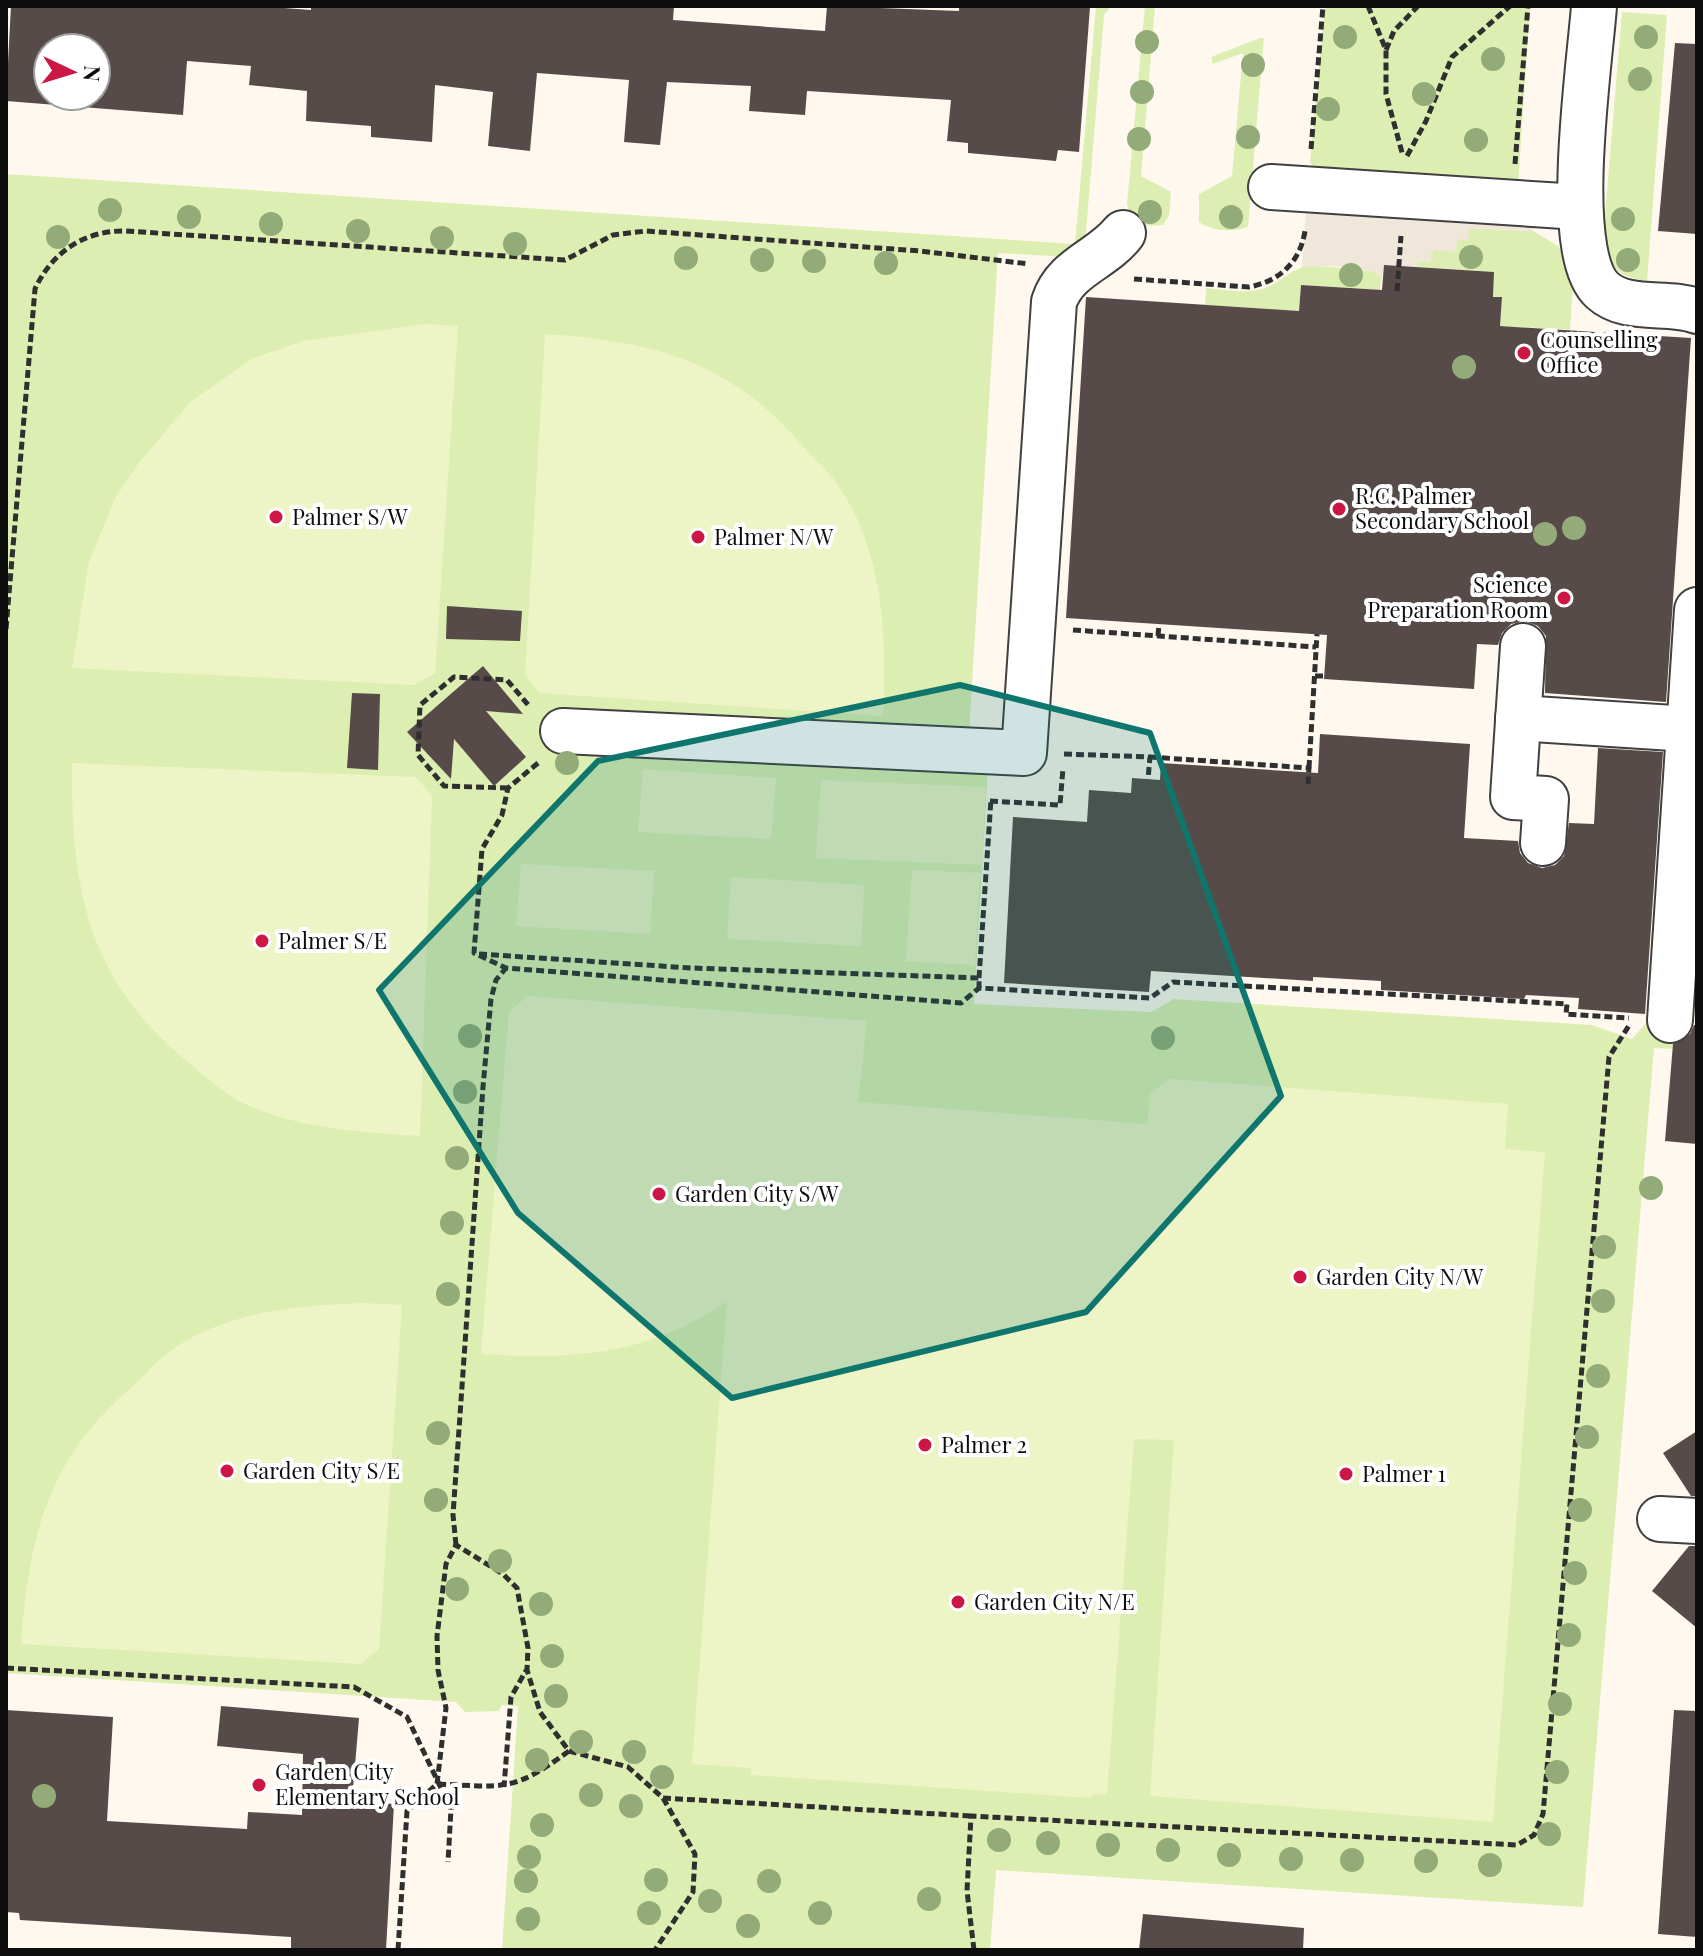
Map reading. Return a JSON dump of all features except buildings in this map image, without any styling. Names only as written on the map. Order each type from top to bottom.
[{"type":"lane","points":[[1594,6],[1579,207],[1585,258],[1602,290],[1631,302],[1697,311]]},
{"type":"lane","points":[[1271,187],[1579,207]]},
{"type":"lane","points":[[551,730],[1024,753],[1054,302],[1060,285],[1074,271],[1110,250],[1123,233]]},
{"type":"lane","points":[[1670,1020],[1697,610]]},
{"type":"lane","points":[[1523,646],[1513,797],[1546,799],[1543,843]]},
{"type":"lane","points":[[1518,718],[1689,729]]},
{"type":"path","points":[[1310,162],[1323,6]]},
{"type":"path","points":[[1368,6],[1386,50],[1386,94],[1404,162],[1426,121],[1452,57],[1510,6]]},
{"type":"path","points":[[1386,50],[1394,31],[1418,6]]},
{"type":"path","points":[[1515,170],[1528,6]]},
{"type":"path","points":[[1121,280],[1249,287],[1266,284],[1294,262],[1303,245],[1305,224]]},
{"type":"path","points":[[1397,291],[1401,228]]},
{"type":"path","points":[[6,629],[35,289],[60,252],[107,230],[565,260],[613,235],[646,231],[920,251],[1074,271]]},
{"type":"path","points":[[1158,636],[1159,624]]},
{"type":"path","points":[[1058,629],[1316,647]]},
{"type":"path","points":[[1308,784],[1317,634]]},
{"type":"path","points":[[1315,676],[1324,676]]},
{"type":"path","points":[[454,677],[507,680],[551,730],[537,767],[508,788],[444,786],[418,755],[420,705],[454,677]]},
{"type":"path","points":[[979,988],[993,751]]},
{"type":"path","points":[[990,801],[1060,805],[1064,752],[1309,768]]},
{"type":"path","points":[[1148,779],[1150,757]]},
{"type":"path","points":[[474,953],[482,849],[502,815],[508,788]]},
{"type":"path","points":[[474,953],[506,968],[961,1003],[979,988],[1150,998],[1173,982],[1567,1004],[1566,1014],[1634,1019],[1609,1057],[1543,1814],[1534,1835],[1517,1845],[663,1798]]},
{"type":"path","points":[[474,953],[691,968],[979,978]]},
{"type":"path","points":[[398,1950],[407,1811],[437,1784],[446,1708],[438,1670],[437,1636],[446,1564],[456,1545],[453,1515],[491,999],[496,980],[506,968]]},
{"type":"path","points":[[456,1545],[503,1574],[517,1588],[528,1648],[527,1669],[540,1712],[569,1751],[628,1767],[663,1798],[695,1854],[693,1892],[655,1950]]},
{"type":"path","points":[[6,1668],[354,1687],[407,1717],[427,1754],[437,1784],[451,1809],[448,1862]]},
{"type":"path","points":[[504,1787],[511,1697],[527,1669]]},
{"type":"path","points":[[437,1784],[504,1787],[534,1776],[569,1751]]},
{"type":"path","points":[[971,1816],[967,1891],[974,1950]]},
{"type":"highlighted area","points":[[960,685],[1150,733],[1281,1096],[1086,1312],[732,1398],[518,1213],[379,990],[598,761]]},
{"type":"green space","points":[[1096,6],[1111,6],[1104,15],[1085,243],[1067,257],[998,253],[967,767],[988,769],[974,1004],[1151,1012],[1174,999],[1592,1025],[1632,1039],[1646,1023],[1697,1028],[1697,1050],[1654,1048],[1583,1907],[996,1870],[990,1950],[502,1950],[518,1706],[502,1705],[499,1711],[465,1712],[456,1702],[6,1673],[6,174],[1075,244]]},
{"type":"green space","points":[[1145,6],[1155,6],[1141,176],[1171,192],[1169,215],[1163,225],[1157,226],[1136,220],[1127,204]]},
{"type":"green space","points":[[1325,6],[1530,6],[1518,185],[1316,170],[1310,162]]},
{"type":"green space","points":[[1622,12],[1667,15],[1647,281],[1629,277],[1616,269],[1608,257],[1603,239]]},
{"type":"green space","points":[[1264,38],[1248,227],[1217,229],[1199,222],[1199,194],[1232,176],[1243,53],[1213,64],[1211,57]]},
{"type":"green space","points":[[1468,228],[1533,231],[1558,246],[1574,270],[1570,330],[1500,326],[1502,297],[1493,297],[1494,272],[1418,267],[1418,261],[1424,256],[1457,238]]},
{"type":"green space","points":[[1309,265],[1372,271],[1381,276],[1380,290],[1301,285],[1299,311],[1205,305],[1206,288],[1238,291],[1263,289]]},
{"type":"green space","name":"Palmer S/W","points":[[425,324],[458,326],[435,673],[414,685],[72,668],[89,562],[115,498],[138,464],[190,402],[253,358],[303,341]]},
{"type":"green space","name":"Palmer N/W","points":[[545,334],[623,343],[658,351],[721,377],[779,420],[829,474],[849,503],[872,561],[882,623],[883,716],[539,693],[525,674]]},
{"type":"green space","name":"Palmer S/E","points":[[72,763],[416,777],[432,796],[420,1136],[310,1124],[247,1105],[216,1085],[154,1031],[127,998],[107,964],[92,928],[76,850]]},
{"type":"green space","points":[[643,769],[776,778],[771,839],[638,832]]},
{"type":"green space","points":[[821,780],[986,787],[982,865],[816,858]]},
{"type":"green space","points":[[521,864],[654,871],[650,934],[516,926]]},
{"type":"green space","points":[[912,870],[980,873],[975,965],[906,961]]},
{"type":"green space","points":[[731,877],[864,885],[861,946],[727,939]]},
{"type":"green space","points":[[528,996],[867,1021],[858,1102],[1147,1124],[1150,1094],[1169,1079],[1508,1104],[1505,1149],[1545,1152],[1493,1822],[1150,1796],[1174,1440],[1134,1439],[1107,1795],[1095,1794],[1090,1798],[751,1775],[751,1768],[692,1764],[727,1301],[669,1333],[610,1350],[547,1356],[481,1354],[509,1011]]},
{"type":"green space","name":"Garden City S/E","points":[[362,1303],[402,1305],[379,1649],[361,1664],[21,1644],[30,1568],[48,1501],[81,1441],[104,1413],[165,1355],[210,1329],[234,1320],[284,1309]]},
{"type":"shaded area","points":[[1309,170],[1536,187],[1533,231],[1469,228],[1468,241],[1457,239],[1456,252],[1432,250],[1431,262],[1418,261],[1418,267],[1384,265],[1380,290],[1381,276],[1372,271],[1333,266],[1302,267]]},
{"type":"place","name":"Counselling Office","points":[[1524,353]]},
{"type":"place","name":"R.C. Palmer Secondary School","points":[[1339,509]]},
{"type":"place","name":"Palmer S/W","points":[[276,517]]},
{"type":"place","name":"Palmer N/W","points":[[698,537]]},
{"type":"place","name":"Science Preparation Room","points":[[1564,598]]},
{"type":"place","name":"Palmer S/E","points":[[262,941]]},
{"type":"place","name":"Garden City S/W","points":[[659,1194]]},
{"type":"place","name":"Garden City N/W","points":[[1300,1277]]},
{"type":"place","name":"Palmer 2","points":[[925,1445]]},
{"type":"place","name":"Garden City S/E","points":[[227,1471]]},
{"type":"place","name":"Palmer 1","points":[[1346,1474]]},
{"type":"place","name":"Garden City N/E","points":[[958,1602]]},
{"type":"place","name":"Garden City Elementary School","points":[[259,1785]]}]
